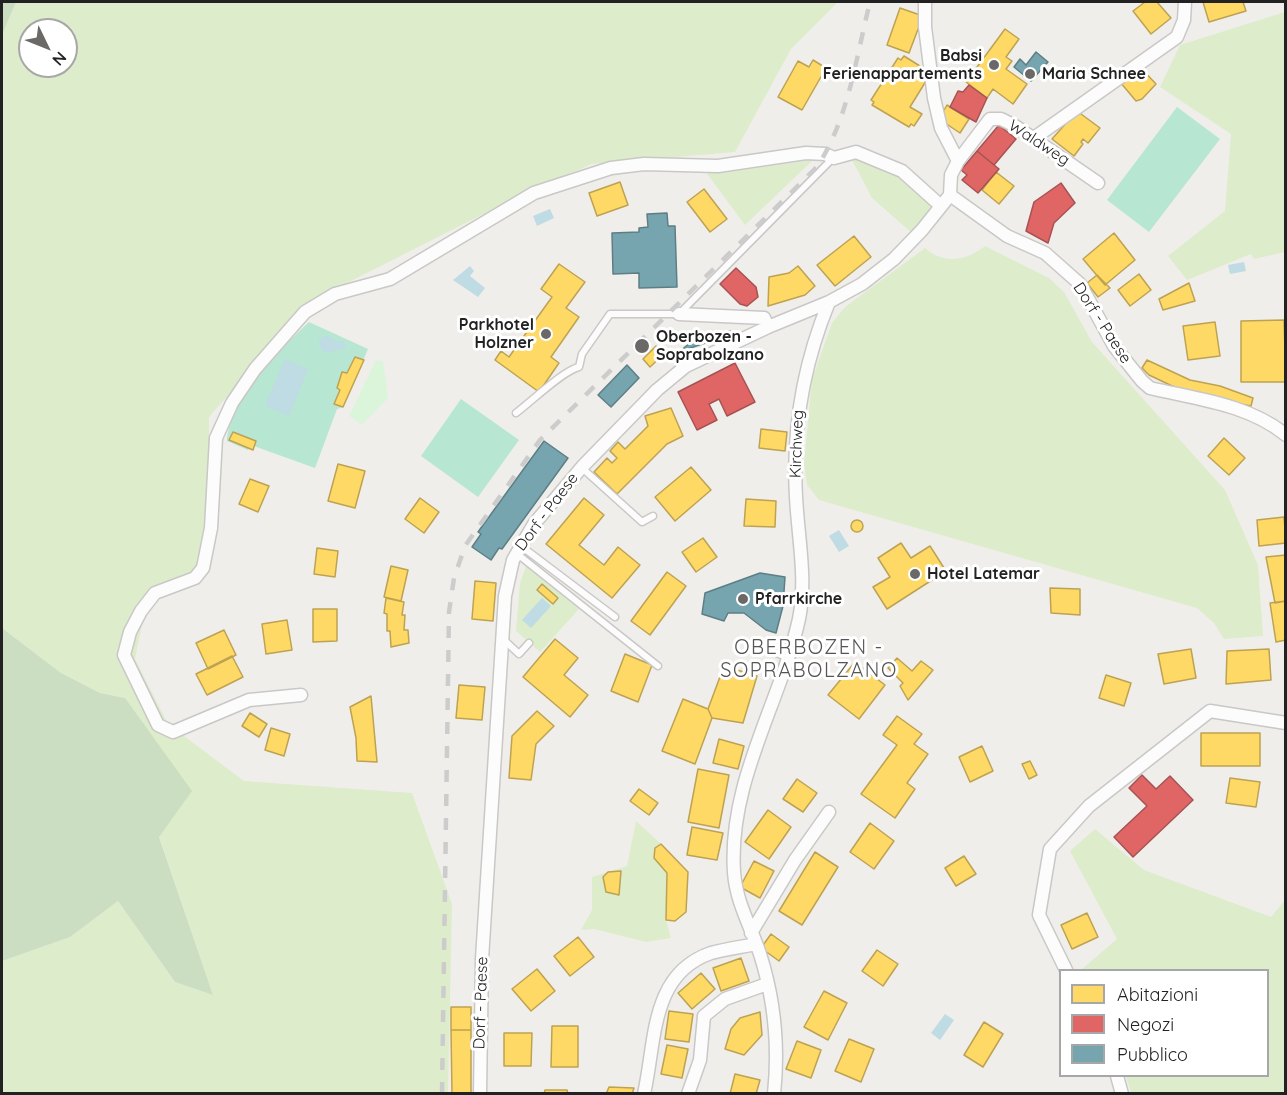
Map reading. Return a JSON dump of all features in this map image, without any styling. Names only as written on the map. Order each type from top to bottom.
[{"type":"street","points":[[925,2],[925,27],[934,98],[941,128],[958,161]]},
{"type":"street","points":[[1034,138],[1177,37],[1184,20],[1185,2]]},
{"type":"street","name":"Waldweg","points":[[958,161],[990,119],[1001,119],[1034,138],[1098,183]]},
{"type":"street","points":[[301,695],[249,700],[173,732],[158,725],[124,655],[141,611],[155,593],[195,578],[203,568],[211,528],[216,438],[232,403],[255,369],[305,312],[335,294],[390,279],[534,194],[584,175],[611,168],[644,164],[718,165],[806,153],[825,154],[834,158],[856,152],[902,171],[941,206]]},
{"type":"street","name":"Dorf - Paese","points":[[480,1094],[482,959],[502,638],[506,596],[518,549],[534,524],[582,467],[674,374],[768,327],[829,302],[862,284],[894,258],[922,230],[950,195],[951,175],[958,161]]},
{"type":"street","name":"Dorf - Paese","points":[[950,195],[1007,236],[1045,253],[1080,284],[1114,346],[1150,388],[1239,409],[1267,421],[1286,435]]},
{"type":"street","name":"Kirchweg","points":[[774,1094],[775,1020],[754,938],[740,905],[734,874],[734,836],[749,765],[798,620],[803,590],[794,445],[799,400],[813,346],[829,302]]},
{"type":"street","points":[[680,314],[764,318],[768,327]]},
{"type":"street","points":[[1066,969],[1039,915],[1050,849],[1089,806],[1210,711],[1286,723]]},
{"type":"street","points":[[644,1094],[661,1000],[669,984],[681,970],[697,960],[754,938],[795,860],[829,812]]},
{"type":"street","points":[[688,1094],[700,1060],[704,1016],[724,999],[767,984]]},
{"type":"street","points":[[1117,1077],[1122,1094]]},
{"type":"lane","points":[[516,413],[545,392],[568,369],[579,367],[582,354],[610,314],[680,314],[834,158]]},
{"type":"lane","points":[[582,467],[642,522],[654,516]]},
{"type":"lane","points":[[518,549],[615,617]]},
{"type":"lane","points":[[518,549],[658,666]]},
{"type":"lane","points":[[502,638],[519,654],[529,643]]},
{"type":"lane","points":[[772,651],[786,657]]},
{"type":"green space","points":[[2,2],[16,2],[2,35]]},
{"type":"green space","points":[[16,2],[838,2],[791,49],[735,152],[592,164],[525,193],[306,306],[209,417],[209,567],[158,596],[143,620],[135,659],[168,724],[244,781],[412,793],[452,904],[448,1093],[2,1093],[2,961],[70,937],[118,901],[175,982],[213,995],[159,836],[142,725],[125,698],[100,693],[61,673],[2,628],[2,35]]},
{"type":"green space","points":[[1285,12],[1285,252],[1254,259],[1251,254],[1187,280],[1168,256],[1225,211],[1231,134],[1160,87],[1180,45]]},
{"type":"green space","points":[[1177,107],[1220,139],[1149,232],[1107,200]]},
{"type":"green space","points":[[858,157],[900,173],[937,205],[912,233],[872,198],[851,158]]},
{"type":"green space","points":[[813,160],[745,225],[705,171],[721,173]]},
{"type":"green space","points":[[985,246],[1049,278],[1064,292],[1092,342],[1225,490],[1258,565],[1263,636],[1224,639],[1214,623],[1197,608],[819,500],[807,485],[804,464],[812,379],[832,323],[845,307],[925,248],[940,257],[955,259],[970,255]]},
{"type":"green space","points":[[309,322],[368,349],[343,407],[337,409],[315,468],[251,445],[248,450],[227,441],[230,425],[246,392],[284,346]]},
{"type":"green space","points":[[376,360],[383,361],[388,398],[362,425],[349,416]]},
{"type":"green space","points":[[461,399],[519,440],[478,497],[421,456]]},
{"type":"green space","points":[[526,566],[579,609],[540,652],[516,631],[520,583]]},
{"type":"green space","points":[[2,628],[61,673],[100,693],[125,698],[192,791],[159,837],[213,995],[175,982],[118,901],[70,937],[2,961]]},
{"type":"green space","points":[[636,821],[661,844],[655,849],[667,873],[666,920],[671,938],[646,942],[594,929],[581,930],[592,910],[592,877],[627,866]]},
{"type":"green space","points":[[1095,829],[1144,870],[1271,917],[1285,900],[1285,1093],[1131,1093],[1126,1077],[1269,1077],[1269,969],[1082,969],[1117,939],[1070,851]]},
{"type":"water","points":[[550,209],[554,218],[537,226],[533,216]]},
{"type":"water","points":[[1244,262],[1246,271],[1230,274],[1228,265]]},
{"type":"water","points":[[470,266],[474,271],[470,276],[485,288],[478,297],[453,280]]},
{"type":"water","points":[[327,336],[338,342],[343,340],[346,348],[324,353],[319,345],[319,339]]},
{"type":"water","points":[[285,359],[308,369],[289,416],[265,406]]},
{"type":"water","points":[[839,530],[849,546],[839,552],[829,536]]},
{"type":"water","points":[[542,598],[551,606],[531,628],[522,620]]},
{"type":"water","points":[[945,1014],[954,1020],[940,1040],[931,1033]]},
{"type":"building: Abitazioni","points":[[1145,2],[1157,2],[1171,18],[1151,34],[1133,11]]},
{"type":"building: Abitazioni","points":[[1203,2],[1243,2],[1246,11],[1209,22]]},
{"type":"building: Abitazioni","points":[[900,8],[923,16],[909,53],[887,45]]},
{"type":"building: Abitazioni","name":"Babsi Ferienappartements","points":[[1005,29],[1019,39],[1006,57],[1012,61],[1006,69],[1027,84],[1013,104],[993,89],[987,98],[966,82]]},
{"type":"building: Abitazioni","points":[[904,56],[931,73],[910,107],[922,114],[914,126],[911,124],[909,127],[872,105],[874,102],[871,100],[898,58],[901,60]]},
{"type":"building: Abitazioni","points":[[813,60],[826,68],[802,110],[778,97],[798,61],[809,67]]},
{"type":"building: Abitazioni","points":[[1140,67],[1156,84],[1142,99],[1136,101],[1120,82]]},
{"type":"building: Abitazioni","points":[[947,105],[969,119],[960,133],[939,119]]},
{"type":"building: Abitazioni","points":[[1077,111],[1100,128],[1088,143],[1083,139],[1081,142],[1083,144],[1074,156],[1052,139]]},
{"type":"building: Abitazioni","points":[[996,172],[1014,186],[999,204],[982,190]]},
{"type":"building: Abitazioni","points":[[620,182],[628,205],[597,216],[589,193]]},
{"type":"building: Abitazioni","points":[[704,189],[727,219],[710,232],[687,202]]},
{"type":"building: Abitazioni","points":[[1114,233],[1135,260],[1105,285],[1083,259]]},
{"type":"building: Abitazioni","points":[[854,236],[871,257],[835,286],[817,265]]},
{"type":"building: Abitazioni","name":"Parkhotel Holzner","points":[[559,264],[585,282],[566,308],[579,317],[551,357],[559,363],[539,392],[495,360],[501,351],[509,357],[552,297],[541,289]]},
{"type":"building: Abitazioni","points":[[798,266],[815,286],[805,295],[768,306],[769,277],[789,273]]},
{"type":"building: Abitazioni","points":[[1139,274],[1151,290],[1130,306],[1118,290]]},
{"type":"building: Abitazioni","points":[[1097,275],[1110,288],[1098,297],[1087,283]]},
{"type":"building: Abitazioni","points":[[1189,283],[1195,301],[1163,310],[1159,299]]},
{"type":"building: Abitazioni","points":[[1284,320],[1286,382],[1241,382],[1241,321]]},
{"type":"building: Abitazioni","points":[[1215,322],[1220,356],[1188,360],[1183,326]]},
{"type":"building: Abitazioni","points":[[656,346],[664,354],[650,367],[643,359]]},
{"type":"building: Abitazioni","points":[[355,357],[364,360],[343,407],[334,404],[340,390],[337,388],[342,372],[347,373]]},
{"type":"building: Abitazioni","points":[[1147,360],[1190,380],[1220,386],[1253,398],[1251,406],[1189,394],[1149,375],[1142,368]]},
{"type":"building: Abitazioni","points":[[671,408],[683,436],[667,444],[617,494],[594,472],[607,458],[612,463],[617,458],[610,451],[618,442],[625,449],[648,426],[645,416]]},
{"type":"building: Abitazioni","points":[[761,429],[787,432],[785,451],[759,448]]},
{"type":"building: Abitazioni","points":[[233,432],[256,441],[253,450],[229,440]]},
{"type":"building: Abitazioni","points":[[1224,438],[1245,458],[1229,475],[1208,456]]},
{"type":"building: Abitazioni","points":[[338,464],[365,471],[355,508],[328,501]]},
{"type":"building: Abitazioni","points":[[691,467],[711,490],[675,521],[655,497]]},
{"type":"building: Abitazioni","points":[[250,479],[269,486],[258,512],[239,504]]},
{"type":"building: Abitazioni","points":[[420,498],[439,512],[424,533],[405,519]]},
{"type":"building: Abitazioni","points":[[584,498],[604,515],[579,545],[604,565],[618,547],[640,565],[612,598],[546,544]]},
{"type":"building: Abitazioni","points":[[746,499],[776,501],[775,527],[744,526]]},
{"type":"building: Abitazioni","points":[[1284,517],[1286,543],[1259,546],[1257,520]]},
{"type":"building: Abitazioni","points":[[859,520],[863,526],[859,532],[855,532],[851,524]]},
{"type":"building: Abitazioni","points":[[703,538],[717,557],[696,572],[682,552]]},
{"type":"building: Abitazioni","name":"Hotel Latemar","points":[[901,543],[911,558],[930,546],[946,571],[887,609],[873,587],[890,577],[878,558]]},
{"type":"building: Abitazioni","points":[[317,548],[338,551],[335,577],[314,574]]},
{"type":"building: Abitazioni","points":[[1286,555],[1286,601],[1275,603],[1266,557]]},
{"type":"building: Abitazioni","points":[[391,566],[408,570],[401,601],[384,597]]},
{"type":"building: Abitazioni","points":[[667,572],[686,586],[650,635],[631,621]]},
{"type":"building: Abitazioni","points":[[475,581],[496,583],[493,621],[472,619]]},
{"type":"building: Abitazioni","points":[[542,584],[558,598],[553,604],[537,590]]},
{"type":"building: Abitazioni","points":[[1050,588],[1080,589],[1080,615],[1051,613]]},
{"type":"building: Abitazioni","points":[[386,598],[404,602],[402,615],[405,615],[404,630],[408,630],[409,643],[391,647],[390,631],[387,631],[387,614],[384,613]]},
{"type":"building: Abitazioni","points":[[1286,601],[1286,640],[1276,642],[1270,603]]},
{"type":"building: Abitazioni","points":[[313,609],[337,609],[337,641],[313,642]]},
{"type":"building: Abitazioni","points":[[287,620],[292,650],[266,654],[262,624]]},
{"type":"building: Abitazioni","points":[[224,630],[236,655],[208,669],[196,643]]},
{"type":"building: Abitazioni","points":[[555,639],[578,658],[564,675],[588,695],[570,717],[523,677]]},
{"type":"building: Abitazioni","points":[[1191,649],[1196,678],[1164,684],[1158,654]]},
{"type":"building: Abitazioni","points":[[1269,649],[1271,680],[1226,684],[1227,651]]},
{"type":"building: Abitazioni","points":[[625,654],[652,665],[638,702],[611,691]]},
{"type":"building: Abitazioni","points":[[232,656],[243,677],[207,695],[196,674]]},
{"type":"building: Abitazioni","points":[[897,658],[912,671],[921,661],[933,670],[908,700],[900,686],[903,683],[888,668]]},
{"type":"building: Abitazioni","points":[[855,662],[885,685],[859,719],[828,695]]},
{"type":"building: Abitazioni","points":[[724,666],[757,676],[743,723],[712,718],[708,709]]},
{"type":"building: Abitazioni","points":[[1106,675],[1131,683],[1124,706],[1099,698]]},
{"type":"building: Abitazioni","points":[[459,685],[485,687],[482,720],[456,718]]},
{"type":"building: Abitazioni","points":[[371,696],[377,762],[357,761],[356,738],[350,707]]},
{"type":"building: Abitazioni","points":[[683,699],[708,709],[712,718],[695,764],[662,751]]},
{"type":"building: Abitazioni","points":[[537,711],[554,726],[536,744],[531,780],[509,778],[512,736]]},
{"type":"building: Abitazioni","points":[[250,713],[267,724],[259,737],[242,726]]},
{"type":"building: Abitazioni","points":[[897,716],[922,734],[914,744],[928,754],[907,783],[915,789],[895,818],[861,794],[897,745],[883,735]]},
{"type":"building: Abitazioni","points":[[271,728],[290,734],[284,756],[265,750]]},
{"type":"building: Abitazioni","points":[[1201,733],[1260,733],[1260,766],[1201,766]]},
{"type":"building: Abitazioni","points":[[719,739],[744,746],[738,769],[713,763]]},
{"type":"building: Abitazioni","points":[[982,746],[993,771],[970,782],[959,757]]},
{"type":"building: Abitazioni","points":[[1030,761],[1037,775],[1029,779],[1022,764]]},
{"type":"building: Abitazioni","points":[[698,769],[729,775],[719,828],[688,822]]},
{"type":"building: Abitazioni","points":[[1230,778],[1260,782],[1256,807],[1226,803]]},
{"type":"building: Abitazioni","points":[[797,779],[817,793],[803,812],[783,799]]},
{"type":"building: Abitazioni","points":[[639,789],[658,803],[649,815],[630,801]]},
{"type":"building: Abitazioni","points":[[768,810],[791,827],[769,859],[745,842]]},
{"type":"building: Abitazioni","points":[[870,823],[894,841],[874,869],[850,852]]},
{"type":"building: Abitazioni","points":[[692,827],[723,833],[717,860],[687,855]]},
{"type":"building: Abitazioni","points":[[661,844],[688,872],[686,912],[675,921],[666,920],[667,873],[654,858],[655,848]]},
{"type":"building: Abitazioni","points":[[815,852],[838,867],[802,925],[779,911]]},
{"type":"building: Abitazioni","points":[[964,856],[976,874],[956,886],[945,868]]},
{"type":"building: Abitazioni","points":[[754,861],[774,871],[760,898],[740,887]]},
{"type":"building: Abitazioni","points":[[621,871],[619,895],[606,892],[603,877],[608,872]]},
{"type":"building: Abitazioni","points":[[1087,913],[1098,937],[1072,949],[1061,925]]},
{"type":"building: Abitazioni","points":[[771,934],[789,947],[779,961],[761,948]]},
{"type":"building: Abitazioni","points":[[578,937],[594,957],[570,976],[554,956]]},
{"type":"building: Abitazioni","points":[[877,950],[898,964],[883,986],[862,971]]},
{"type":"building: Abitazioni","points":[[741,958],[749,981],[721,991],[713,968]]},
{"type":"building: Abitazioni","points":[[537,969],[555,991],[531,1011],[512,989]]},
{"type":"building: Abitazioni","points":[[701,973],[715,989],[692,1009],[678,993]]},
{"type":"building: Abitazioni","points":[[824,991],[847,1003],[828,1040],[804,1027]]},
{"type":"building: Abitazioni","points":[[451,1007],[471,1007],[471,1030],[451,1030]]},
{"type":"building: Abitazioni","points":[[669,1011],[693,1014],[689,1042],[665,1039]]},
{"type":"building: Abitazioni","points":[[760,1012],[762,1035],[744,1055],[725,1049],[731,1029],[740,1018]]},
{"type":"building: Abitazioni","points":[[984,1022],[1003,1034],[983,1067],[964,1055]]},
{"type":"building: Abitazioni","points":[[552,1026],[578,1026],[578,1067],[551,1067]]},
{"type":"building: Abitazioni","points":[[451,1030],[471,1030],[471,1094],[452,1094]]},
{"type":"building: Abitazioni","points":[[504,1033],[532,1033],[531,1066],[504,1066]]},
{"type":"building: Abitazioni","points":[[849,1039],[874,1049],[861,1082],[835,1071]]},
{"type":"building: Abitazioni","points":[[797,1041],[821,1050],[811,1078],[786,1069]]},
{"type":"building: Abitazioni","points":[[667,1045],[688,1049],[682,1078],[661,1074]]},
{"type":"building: Abitazioni","points":[[735,1074],[760,1080],[756,1094],[730,1094]]},
{"type":"building: Abitazioni","points":[[609,1087],[634,1088],[632,1094],[606,1094]]},
{"type":"building: Abitazioni","points":[[545,1090],[567,1090],[568,1094],[544,1094]]},
{"type":"building: Negozi","points":[[969,85],[987,98],[976,122],[950,107],[958,91],[963,92]]},
{"type":"building: Negozi","points":[[999,125],[1016,139],[994,165],[977,151]]},
{"type":"building: Negozi","points":[[977,151],[999,169],[978,193],[962,180],[967,175],[961,170]]},
{"type":"building: Negozi","points":[[1061,183],[1075,203],[1054,223],[1048,243],[1026,231],[1034,202]]},
{"type":"building: Negozi","points":[[736,268],[756,287],[758,297],[747,306],[740,304],[720,284]]},
{"type":"building: Negozi","points":[[735,363],[755,402],[727,416],[719,399],[709,404],[717,420],[697,430],[678,392]]},
{"type":"building: Negozi","points":[[1142,775],[1156,789],[1170,776],[1193,800],[1133,857],[1114,837],[1147,806],[1129,788]]},
{"type":"building: Pubblico","name":"Maria Schnee","points":[[1036,52],[1048,62],[1031,81],[1014,67],[1020,59],[1026,65]]},
{"type":"building: Pubblico","points":[[667,213],[668,226],[675,226],[677,287],[639,288],[639,273],[613,274],[612,233],[639,232],[639,228],[648,227],[647,214]]},
{"type":"building: Pubblico","points":[[730,331],[731,334],[679,352],[697,337]]},
{"type":"building: Pubblico","points":[[627,365],[639,378],[611,407],[598,395]]},
{"type":"building: Pubblico","points":[[544,441],[568,458],[502,549],[499,548],[491,560],[472,547],[481,534],[478,532]]},
{"type":"building: Pubblico","name":"Pfarrkirche","points":[[760,573],[785,577],[783,606],[776,633],[766,630],[744,613],[728,613],[724,621],[702,614],[705,593]]},
{"type":"railway","points":[[442,1094],[449,612],[454,578],[465,546],[540,440],[817,167],[828,148],[844,108],[870,2]]},
{"type":"place","name":"Babsi Ferienappartements","points":[[994,65]]},
{"type":"place","name":"Maria Schnee","points":[[1030,74]]},
{"type":"place","name":"Parkhotel Holzner","points":[[546,334]]},
{"type":"place","name":"Oberbozen - Soprabolzano","points":[[642,346]]},
{"type":"place","name":"Hotel Latemar","points":[[915,574]]},
{"type":"place","name":"Pfarrkirche","points":[[743,599]]},
{"type":"district","name":"OBERBOZEN - SOPRABOLZANO","points":[[809,660]]}]
